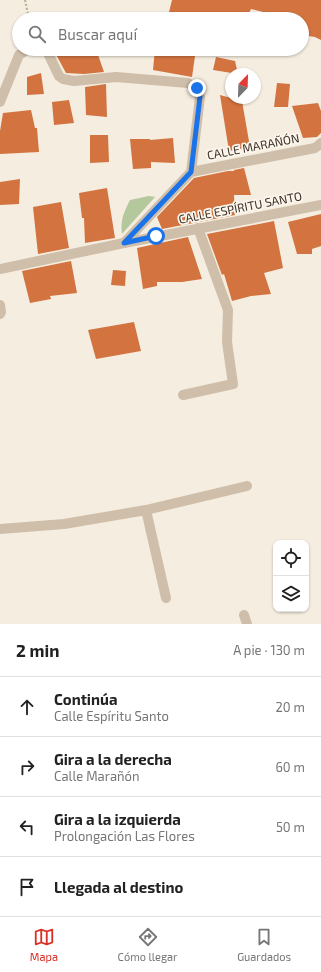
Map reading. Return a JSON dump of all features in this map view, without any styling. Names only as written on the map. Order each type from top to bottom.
[{"type":"street","points":[[0,102],[19,56]]},
{"type":"street","points":[[49,56],[59,76],[63,79],[74,80],[116,77],[188,83],[197,88],[200,97],[191,172],[124,243]]},
{"type":"street","name":"CALLE MARAÑÓN","points":[[191,172],[315,148],[321,143]]},
{"type":"street","name":"CALLE ESPÍRITU SANTO","points":[[0,269],[198,228],[321,205]]},
{"type":"street","points":[[184,395],[233,384],[227,342],[228,310],[198,228]]},
{"type":"street","points":[[0,305],[2,312],[0,314]]},
{"type":"street","points":[[0,529],[64,524],[146,510],[247,486]]},
{"type":"street","points":[[146,510],[166,598]]},
{"type":"path","points":[[25,0],[28,12]]},
{"type":"green space","points":[[149,196],[155,197],[122,234],[123,216],[130,200]]},
{"type":"building","points":[[172,0],[321,0],[321,40],[309,36],[309,12],[263,12],[251,9],[250,12],[169,12]]},
{"type":"building","points":[[57,56],[98,56],[104,72],[84,74],[66,73]]},
{"type":"building","points":[[154,56],[195,56],[192,77],[153,70]]},
{"type":"building","points":[[216,57],[235,61],[237,68],[225,68],[225,72],[213,70]]},
{"type":"building","points":[[41,73],[44,94],[27,95],[27,77]]},
{"type":"building","points":[[277,83],[290,84],[288,107],[274,107]]},
{"type":"building","points":[[106,84],[107,117],[86,115],[85,87]]},
{"type":"building","points":[[220,95],[225,96],[225,104],[243,104],[250,147],[229,151]]},
{"type":"building","points":[[69,100],[74,123],[54,125],[52,102]]},
{"type":"building","points":[[318,103],[321,111],[321,133],[317,137],[303,138],[292,106]]},
{"type":"building","points":[[31,110],[35,128],[37,128],[39,152],[0,154],[0,131],[3,113]]},
{"type":"building","points":[[90,135],[108,135],[109,162],[90,163]]},
{"type":"building","points":[[173,138],[175,163],[151,162],[151,168],[133,169],[130,139],[150,140]]},
{"type":"building","points":[[244,168],[251,195],[234,195],[235,215],[162,229],[157,217],[194,178]]},
{"type":"building","points":[[20,179],[19,204],[0,205],[0,182]]},
{"type":"building","points":[[107,188],[115,238],[85,243],[84,218],[82,218],[79,193]]},
{"type":"building","points":[[61,202],[69,248],[38,254],[33,207]]},
{"type":"building","points":[[321,214],[321,246],[312,249],[312,254],[297,254],[288,222]]},
{"type":"building","points":[[274,221],[283,268],[264,273],[271,294],[251,296],[232,301],[224,274],[222,275],[207,234]]},
{"type":"building","points":[[188,237],[202,279],[182,282],[157,282],[157,286],[143,289],[137,248]]},
{"type":"building","points":[[71,261],[77,293],[50,296],[51,299],[30,303],[22,271]]},
{"type":"building","points":[[113,270],[126,271],[125,286],[111,285]]},
{"type":"building","points":[[134,322],[141,351],[96,359],[88,330]]},
{"type":"route","points":[[156,236],[124,243],[191,172],[200,97],[197,88]]}]
